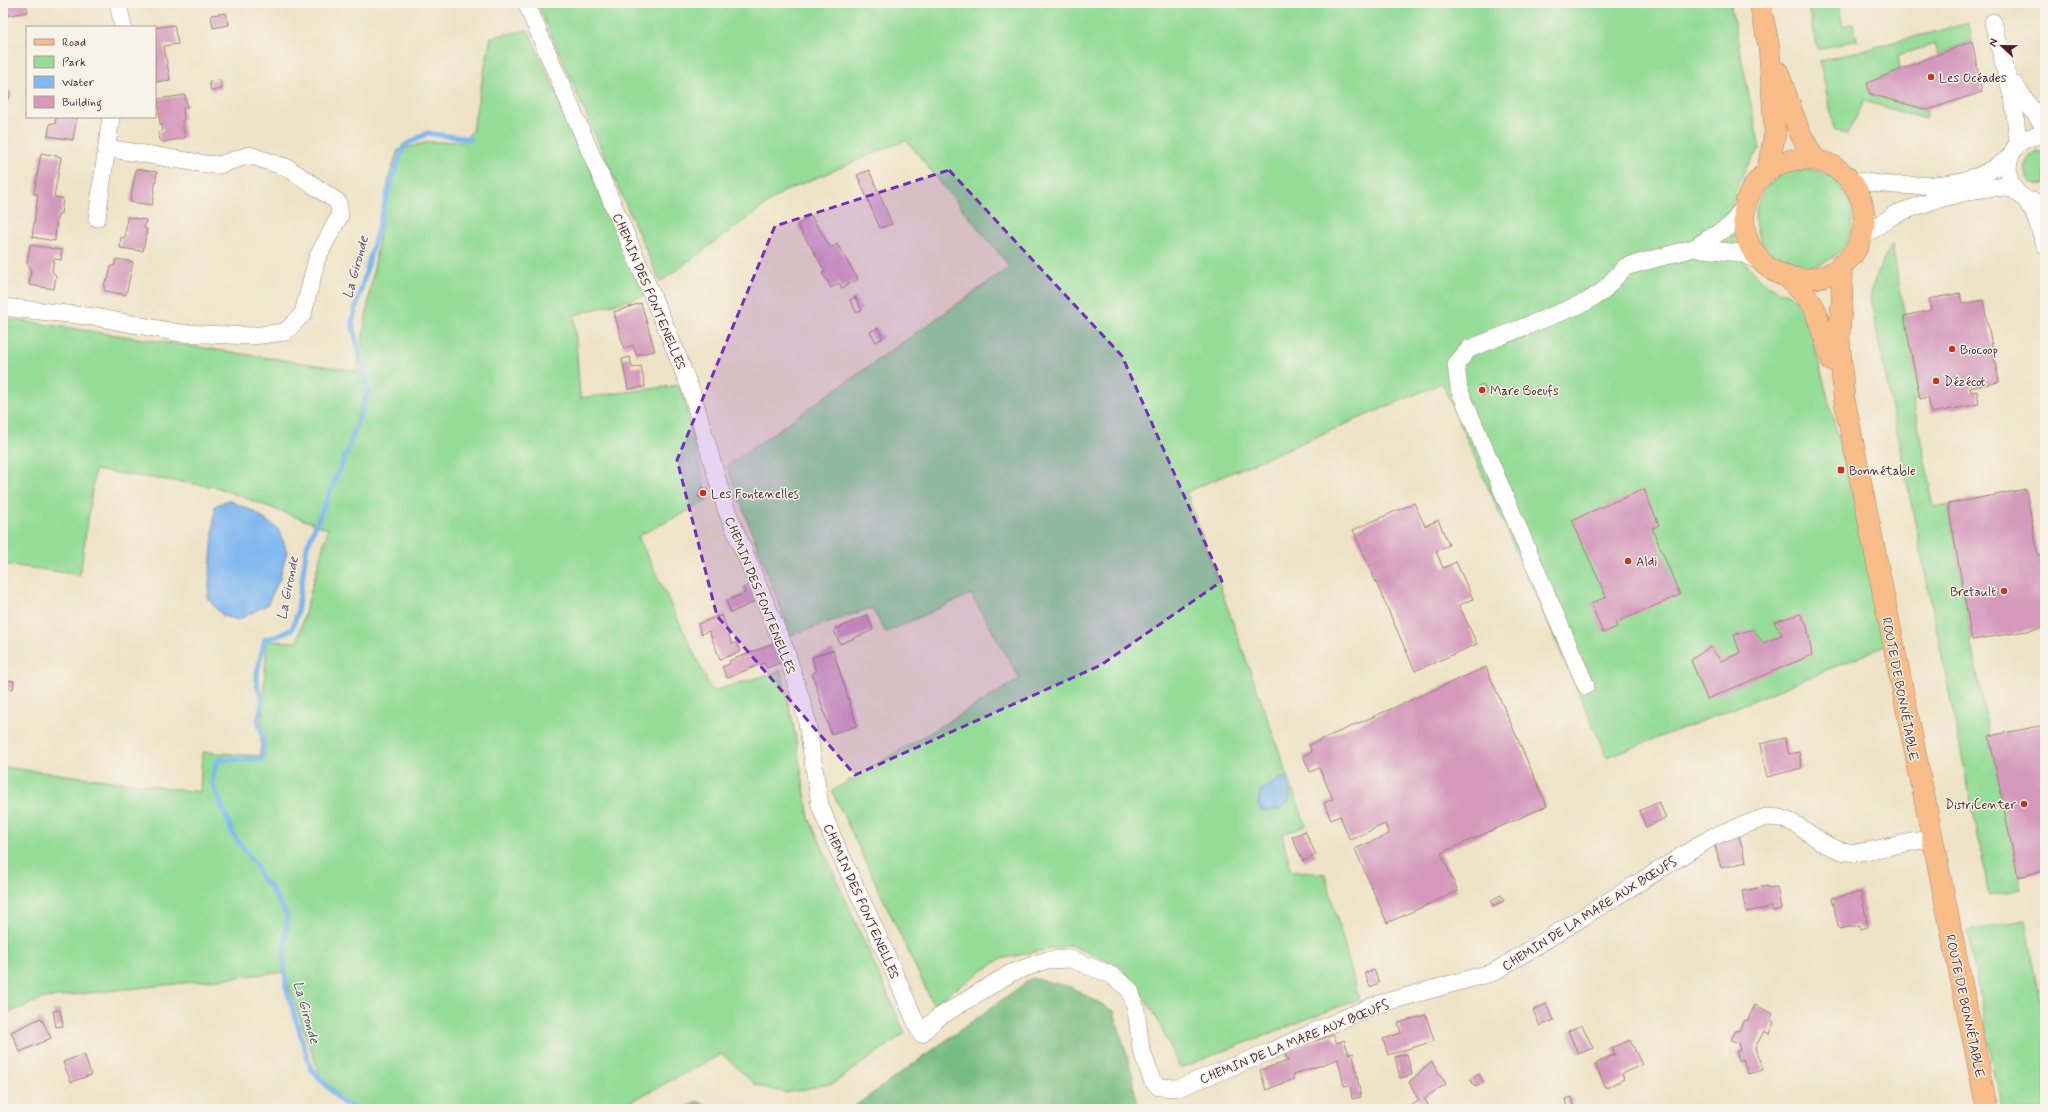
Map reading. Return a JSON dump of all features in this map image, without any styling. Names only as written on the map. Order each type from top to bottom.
[{"type":"main road","points":[[1760,3],[1769,47],[1775,133],[1767,172]]},
{"type":"main road","points":[[1769,47],[1799,131],[1816,160]]},
{"type":"main road","points":[[1786,276],[1813,278],[1828,273],[1841,265],[1854,251],[1860,239],[1863,222],[1862,206],[1855,189],[1847,179],[1832,166],[1816,160],[1792,160],[1779,164],[1767,172],[1755,185],[1747,202],[1744,217],[1746,232],[1752,250],[1764,263],[1786,276],[1806,296],[1814,307],[1822,327],[1844,398]]},
{"type":"main road","name":"ROUTE DE BONNÉTABLE","points":[[1841,265],[1842,300],[1839,335],[1844,398],[1988,1109]]},
{"type":"street","points":[[118,3],[123,26]]},
{"type":"street","name":"CHEMIN DES FONTENELLES","points":[[526,3],[670,337],[692,393],[726,509],[787,654],[806,716],[820,805],[832,836],[880,938],[921,1034]]},
{"type":"street","points":[[1993,22],[2009,76],[2014,103],[2014,151],[2007,171],[2020,194],[2034,213],[2045,245]]},
{"type":"street","points":[[2009,76],[2045,128]]},
{"type":"street","points":[[97,218],[111,118]]},
{"type":"street","points":[[1847,179],[1891,185],[1957,182],[1991,170],[2030,137],[2045,136]]},
{"type":"street","points":[[3,307],[95,317],[180,333],[253,336],[286,332],[302,314],[317,258],[340,215],[338,202],[288,168],[249,155],[220,164],[205,164],[107,148]]},
{"type":"street","points":[[1860,239],[1895,214],[1935,200],[1975,190],[1995,187],[2020,194],[2035,202],[2045,202]]},
{"type":"street","points":[[1586,686],[1459,389],[1456,364],[1469,349],[1584,302],[1602,292],[1625,267],[1694,248],[1731,225],[1747,202]]},
{"type":"street","points":[[1694,248],[1740,253],[1764,263]]},
{"type":"street","name":"CHEMIN DE LA MARE AUX BŒUFS","points":[[921,1034],[936,1019],[1011,973],[1047,960],[1071,959],[1111,975],[1130,990],[1136,1010],[1141,1048],[1152,1080],[1159,1088],[1178,1088],[1269,1052],[1372,1006],[1494,972],[1714,836],[1766,818],[1781,818],[1795,824],[1825,844],[1841,851],[1856,853],[1932,838]]},
{"type":"highlighted area","points":[[949,170],[1122,356],[1222,581],[1101,665],[855,775],[717,616],[677,460],[775,226]]},
{"type":"green space","points":[[537,3],[1730,3],[1760,149],[1748,165],[1739,182],[1734,200],[1732,217],[1733,235],[1739,252],[1749,268],[1771,287],[1788,295],[1798,302],[1807,318],[1892,643],[1720,714],[1607,757],[1442,383],[1186,492],[1306,826],[1282,834],[1291,871],[1325,874],[1359,999],[1180,1068],[1155,1014],[1121,967],[1070,945],[1000,959],[933,1004],[832,791],[1020,679],[971,594],[886,632],[871,608],[791,635],[727,466],[1010,267],[906,140],[783,192],[660,282]]},
{"type":"green space","points":[[1807,3],[1838,3],[1843,26],[1853,23],[1857,40],[1818,49]]},
{"type":"green space","points":[[1969,23],[1972,41],[1938,55],[1935,44],[1898,55],[1900,70],[1867,83],[1870,94],[1927,110],[1925,119],[1864,101],[1847,135],[1834,129],[1820,61]]},
{"type":"green space","points":[[528,30],[647,295],[574,315],[580,398],[681,385],[708,501],[638,536],[712,691],[781,671],[794,728],[809,818],[905,1033],[834,1083],[786,1093],[756,1085],[722,1054],[616,1109],[351,1109],[321,1078],[284,972],[45,998],[3,1015],[3,767],[200,792],[202,752],[260,756],[267,641],[297,642],[328,529],[216,487],[95,470],[80,575],[3,564],[3,318],[357,371],[389,177],[398,150],[429,142],[461,142],[472,131],[491,37]]},
{"type":"green space","points":[[2036,152],[2045,152],[2045,184],[2032,182],[2027,178],[2025,173],[2026,162],[2030,156]]},
{"type":"green space","points":[[1804,169],[1814,170],[1831,177],[1845,191],[1852,208],[1852,228],[1845,245],[1831,259],[1814,266],[1804,267],[1794,266],[1777,259],[1763,245],[1756,228],[1755,218],[1756,208],[1763,191],[1777,177],[1794,170]]},
{"type":"green space","points":[[1892,245],[1920,399],[1913,400],[1934,507],[1948,504],[1972,640],[1970,640],[2021,889],[1990,896],[1870,298],[1877,272]]},
{"type":"green space","points":[[2025,921],[2045,1030],[2045,1109],[2002,1109],[1967,931]]},
{"type":"green space","points":[[1032,978],[1071,987],[1114,1011],[1133,1077],[1137,1109],[851,1109]]},
{"type":"green space","points":[[696,1101],[716,1109],[684,1109]]},
{"type":"water","points":[[228,500],[253,511],[278,529],[287,551],[280,578],[267,605],[238,620],[223,616],[208,599],[215,506]]},
{"type":"water","points":[[1282,778],[1287,778],[1289,786],[1290,793],[1287,804],[1278,810],[1262,811],[1258,805],[1260,791]]},
{"type":"building","points":[[3,3],[26,3],[28,12],[5,16]]},
{"type":"building","points":[[146,3],[170,3],[170,4],[147,8]]},
{"type":"building","points":[[226,13],[229,25],[213,28],[211,15]]},
{"type":"building","points":[[174,25],[178,44],[164,46],[170,80],[156,82],[156,28]]},
{"type":"building","name":"Les Océades","points":[[1972,41],[1982,92],[1927,110],[1870,94],[1867,83]]},
{"type":"building","points":[[220,80],[222,89],[211,91],[209,81]]},
{"type":"building","points":[[3,90],[11,92],[9,99],[3,98]]},
{"type":"building","points":[[185,95],[187,107],[183,108],[184,118],[182,121],[185,138],[163,142],[160,140],[158,133],[163,130],[162,124],[160,125],[158,99]]},
{"type":"building","points":[[56,118],[77,118],[73,140],[48,136],[50,123],[55,124]]},
{"type":"building","points":[[41,153],[61,157],[54,197],[63,198],[61,214],[59,213],[56,222],[55,241],[32,237],[38,194],[34,194]]},
{"type":"building","points":[[136,169],[157,172],[152,205],[130,202]]},
{"type":"building","points":[[869,170],[892,224],[880,228],[857,175]]},
{"type":"building","points":[[811,216],[831,248],[837,244],[858,279],[842,288],[839,283],[831,288],[822,273],[825,272],[817,257],[797,225]]},
{"type":"building","points":[[127,217],[146,220],[144,228],[147,229],[143,251],[120,248],[121,237],[125,238]]},
{"type":"building","points":[[30,245],[62,250],[61,260],[54,259],[52,271],[56,275],[54,289],[29,285],[31,269],[27,263]]},
{"type":"building","points":[[116,259],[133,262],[126,295],[105,291],[104,289],[105,281],[108,280],[111,266],[114,266]]},
{"type":"building","name":"Biocoop","points":[[1960,293],[1962,304],[1983,300],[1999,382],[1970,388],[1971,392],[1977,391],[1979,404],[1931,413],[1928,397],[1920,399],[1904,316],[1931,310],[1929,299]]},
{"type":"building","points":[[855,297],[862,310],[857,313],[850,300]]},
{"type":"building","points":[[641,303],[655,351],[636,355],[633,345],[624,348],[614,312]]},
{"type":"building","points":[[878,328],[883,338],[876,342],[870,332]]},
{"type":"building","points":[[630,357],[632,368],[641,366],[645,387],[628,389],[622,359]]},
{"type":"building","name":"Mare Boeufs","points":[[1483,384],[1487,393],[1482,395],[1478,386]]},
{"type":"building","name":"Les Fontenelles","points":[[702,487],[708,489],[703,499],[698,497]]},
{"type":"building","name":"Aldi","points":[[1644,489],[1659,525],[1652,528],[1680,595],[1615,623],[1617,627],[1603,633],[1591,604],[1606,597],[1572,520]]},
{"type":"building","name":"Bretault","points":[[2026,489],[2038,555],[2045,554],[2045,628],[1972,640],[1948,504]]},
{"type":"building","points":[[1414,503],[1425,526],[1438,520],[1449,545],[1436,551],[1443,568],[1456,562],[1473,599],[1459,605],[1477,644],[1415,671],[1353,530]]},
{"type":"building","points":[[749,585],[756,601],[731,613],[726,601],[745,593],[743,588]]},
{"type":"building","points":[[1800,614],[1807,625],[1812,655],[1707,699],[1691,660],[1710,647],[1721,661],[1740,653],[1734,635],[1753,629],[1763,643],[1782,635],[1774,622]]},
{"type":"building","points":[[722,615],[732,644],[736,642],[740,652],[720,659],[709,631],[701,634],[698,624]]},
{"type":"building","points":[[867,615],[873,630],[840,644],[834,630]]},
{"type":"building","points":[[774,643],[782,662],[767,668],[764,663],[727,678],[722,667],[730,664],[729,661]]},
{"type":"building","points":[[833,650],[857,726],[831,734],[812,673],[816,672],[812,657]]},
{"type":"building","points":[[1486,667],[1547,806],[1441,853],[1458,891],[1387,923],[1355,849],[1389,834],[1385,824],[1350,840],[1340,816],[1331,820],[1324,803],[1333,799],[1319,768],[1310,772],[1303,756],[1312,752],[1309,745]]},
{"type":"building","points":[[3,680],[14,681],[13,689],[3,688]]},
{"type":"building","name":"DistriCenter","points":[[2045,725],[2045,871],[2018,877],[1989,736]]},
{"type":"building","points":[[1785,738],[1789,754],[1799,752],[1802,768],[1767,777],[1760,744]]},
{"type":"building","points":[[1659,802],[1666,818],[1646,827],[1639,811]]},
{"type":"building","points":[[1305,831],[1316,855],[1303,861],[1292,837]]},
{"type":"building","points":[[1739,836],[1746,862],[1721,868],[1714,842]]},
{"type":"building","points":[[1768,886],[1768,888],[1777,887],[1781,909],[1772,911],[1771,907],[1746,912],[1742,891]]},
{"type":"building","points":[[1861,892],[1868,927],[1860,929],[1859,925],[1839,929],[1832,898]]},
{"type":"building","points":[[1501,895],[1504,901],[1493,906],[1491,900]]},
{"type":"building","points":[[1374,970],[1379,983],[1370,987],[1365,973]]},
{"type":"building","points":[[1546,1004],[1554,1020],[1540,1026],[1533,1010]]},
{"type":"building","points":[[1755,1005],[1773,1014],[1770,1020],[1774,1022],[1769,1034],[1764,1031],[1755,1048],[1763,1070],[1748,1074],[1743,1059],[1739,1061],[1736,1051],[1740,1051],[1738,1043],[1731,1040],[1736,1030],[1739,1031],[1744,1020],[1747,1021]]},
{"type":"building","points":[[60,1010],[63,1026],[56,1027],[53,1011]]},
{"type":"building","points":[[1426,1015],[1434,1041],[1388,1055],[1383,1039],[1401,1033],[1398,1023]]},
{"type":"building","points":[[41,1018],[51,1038],[20,1052],[11,1032]]},
{"type":"building","points":[[1582,1025],[1593,1048],[1578,1054],[1568,1031]]},
{"type":"building","points":[[1333,1035],[1337,1043],[1344,1040],[1349,1054],[1353,1053],[1361,1097],[1352,1099],[1350,1085],[1344,1086],[1338,1059],[1293,1075],[1294,1079],[1266,1090],[1260,1070],[1288,1061],[1285,1054],[1304,1045]]},
{"type":"building","points":[[1630,1040],[1642,1065],[1622,1074],[1624,1079],[1606,1088],[1595,1064],[1615,1054],[1612,1048]]},
{"type":"building","points":[[84,1054],[91,1075],[71,1082],[63,1062]]},
{"type":"building","points":[[1407,1054],[1412,1075],[1400,1078],[1395,1057]]},
{"type":"building","points":[[1432,1062],[1446,1084],[1424,1098],[1430,1108],[1411,1109],[1410,1106],[1419,1101],[1409,1082]]},
{"type":"building","points":[[1479,1074],[1484,1083],[1475,1087],[1470,1079]]},
{"type":"building","points":[[1572,1097],[1575,1109],[1567,1109],[1565,1099]]},
{"type":"waterway","name":"La Gironde","points":[[354,1109],[352,1106],[343,1103],[311,1069],[286,987],[284,961],[287,916],[269,885],[261,879],[256,865],[233,834],[212,782],[217,760],[263,759],[264,741],[258,720],[263,699],[257,686],[257,672],[265,639],[278,636],[292,629],[297,614],[307,546],[349,447],[368,390],[352,322],[390,185],[404,146],[427,133],[470,139]]},
{"type":"place","name":"Les Océades","points":[[1931,77]]},
{"type":"place","name":"Biocoop","points":[[1952,349]]},
{"type":"place","name":"Dézécot","points":[[1936,381]]},
{"type":"place","name":"Mare Boeufs","points":[[1482,390]]},
{"type":"place","name":"Bonnétable","points":[[1841,470]]},
{"type":"place","name":"Les Fontenelles","points":[[703,493]]},
{"type":"place","name":"Aldi","points":[[1628,561]]},
{"type":"place","name":"Bretault","points":[[2004,591]]},
{"type":"place","name":"DistriCenter","points":[[2024,804]]}]
